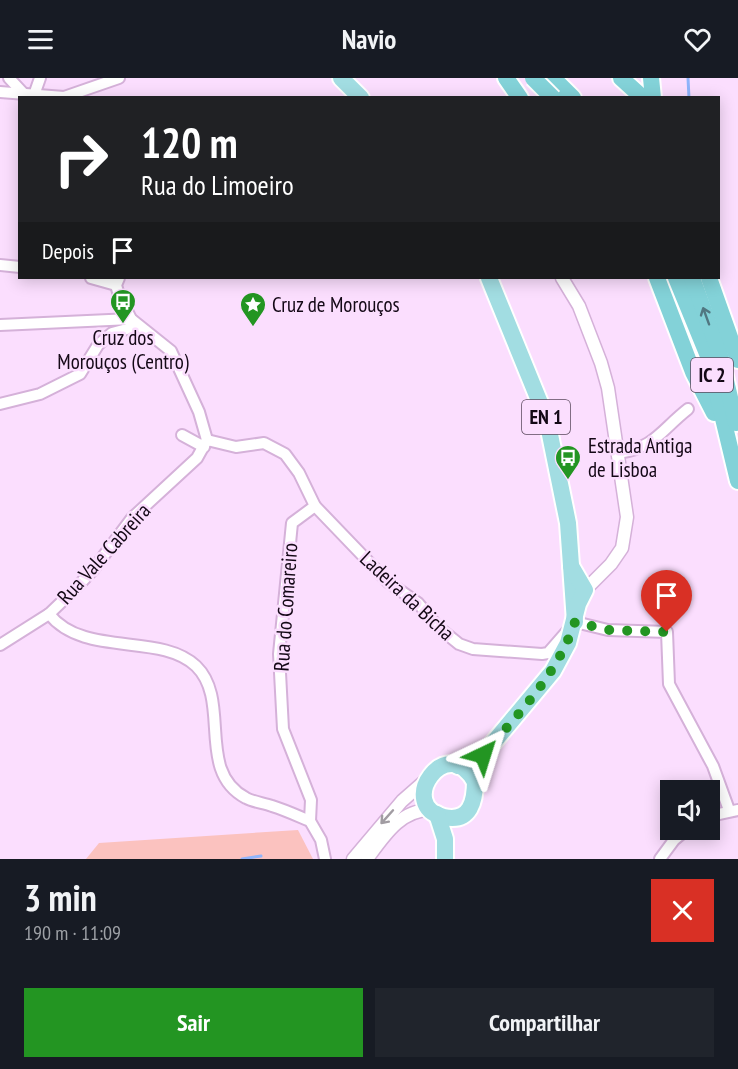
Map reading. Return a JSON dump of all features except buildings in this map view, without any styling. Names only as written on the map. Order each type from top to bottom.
[{"type":"highway","points":[[506,78],[519,96]]},
{"type":"highway","points":[[529,96],[535,78],[561,90]]},
{"type":"highway","points":[[621,78],[641,96]]},
{"type":"highway","points":[[651,78],[652,96]]},
{"type":"highway","points":[[657,279],[693,372],[714,412],[734,464]]},
{"type":"highway","points":[[691,281],[738,360]]},
{"type":"highway","name":"IC 2","points":[[691,281],[738,481]]},
{"type":"highway","name":"IC 2","points":[[691,281],[719,351],[738,433]]},
{"type":"main road","points":[[341,78],[359,96]]},
{"type":"main road","name":"EN 1","points":[[475,782],[483,755],[553,671],[568,644],[578,604],[568,523],[547,420],[489,279]]},
{"type":"main road","name":"EN 1","points":[[458,766],[483,755]]},
{"type":"main road","points":[[445,859],[446,839],[424,796],[426,780],[436,769],[450,765],[458,766],[468,772],[475,782],[476,790],[473,804],[461,815],[446,839]]},
{"type":"main road","points":[[434,812],[445,817],[461,815]]},
{"type":"street","points":[[9,78],[30,95]]},
{"type":"street","points":[[30,95],[40,78]]},
{"type":"street","points":[[70,96],[94,92],[119,78]]},
{"type":"street","points":[[0,92],[47,96]]},
{"type":"street","points":[[0,265],[18,267]]},
{"type":"street","points":[[100,279],[117,281],[134,323],[171,351],[199,412],[205,444]]},
{"type":"street","points":[[563,279],[579,306],[601,363],[618,453],[627,532],[622,548],[599,576],[575,577]]},
{"type":"street","points":[[0,325],[134,323]]},
{"type":"street","points":[[0,404],[40,394],[80,374],[98,345],[112,333],[134,323]]},
{"type":"street","points":[[618,453],[650,444],[669,423],[688,409]]},
{"type":"street","points":[[182,435],[205,444],[236,447],[264,443],[285,454],[299,474],[315,506]]},
{"type":"street","name":"Rua Vale Cabreira","points":[[0,645],[49,614],[93,570],[132,518],[181,475],[205,444]]},
{"type":"street","name":"Ladeira da Bicha","points":[[315,506],[388,582],[418,603],[438,627],[459,644],[473,649],[548,653],[575,622]]},
{"type":"street","name":"Rua do Comareiro","points":[[310,821],[311,800],[283,729],[279,654],[292,523],[315,506]]},
{"type":"street","points":[[575,577],[599,576]]},
{"type":"street","points":[[49,614],[58,625],[75,634],[178,655],[196,667],[208,684],[217,760],[228,783],[245,798],[310,821],[321,840],[325,859]]},
{"type":"street","points":[[575,622],[608,630],[667,632],[669,684],[713,766],[733,810]]},
{"type":"street","points":[[353,859],[402,801],[426,780]]},
{"type":"street","points":[[367,859],[380,841],[406,815],[415,811],[434,812]]},
{"type":"street","points":[[660,859],[674,840]]},
{"type":"shaded area","points":[[298,830],[313,859],[86,859],[99,843]]},
{"type":"waterway","points":[[688,78],[689,96]]},
{"type":"waterway","points":[[242,859],[261,856]]},
{"type":"place","name":"Cruz dos Morouços (Centro)","points":[[123,325]]},
{"type":"place","name":"Cruz de Morouços","points":[[253,328]]},
{"type":"place","name":"Estrada Antiga de Lisboa","points":[[568,481]]},
{"type":"route","points":[[483,755],[553,671],[568,644],[575,622],[608,630],[667,632]]}]
